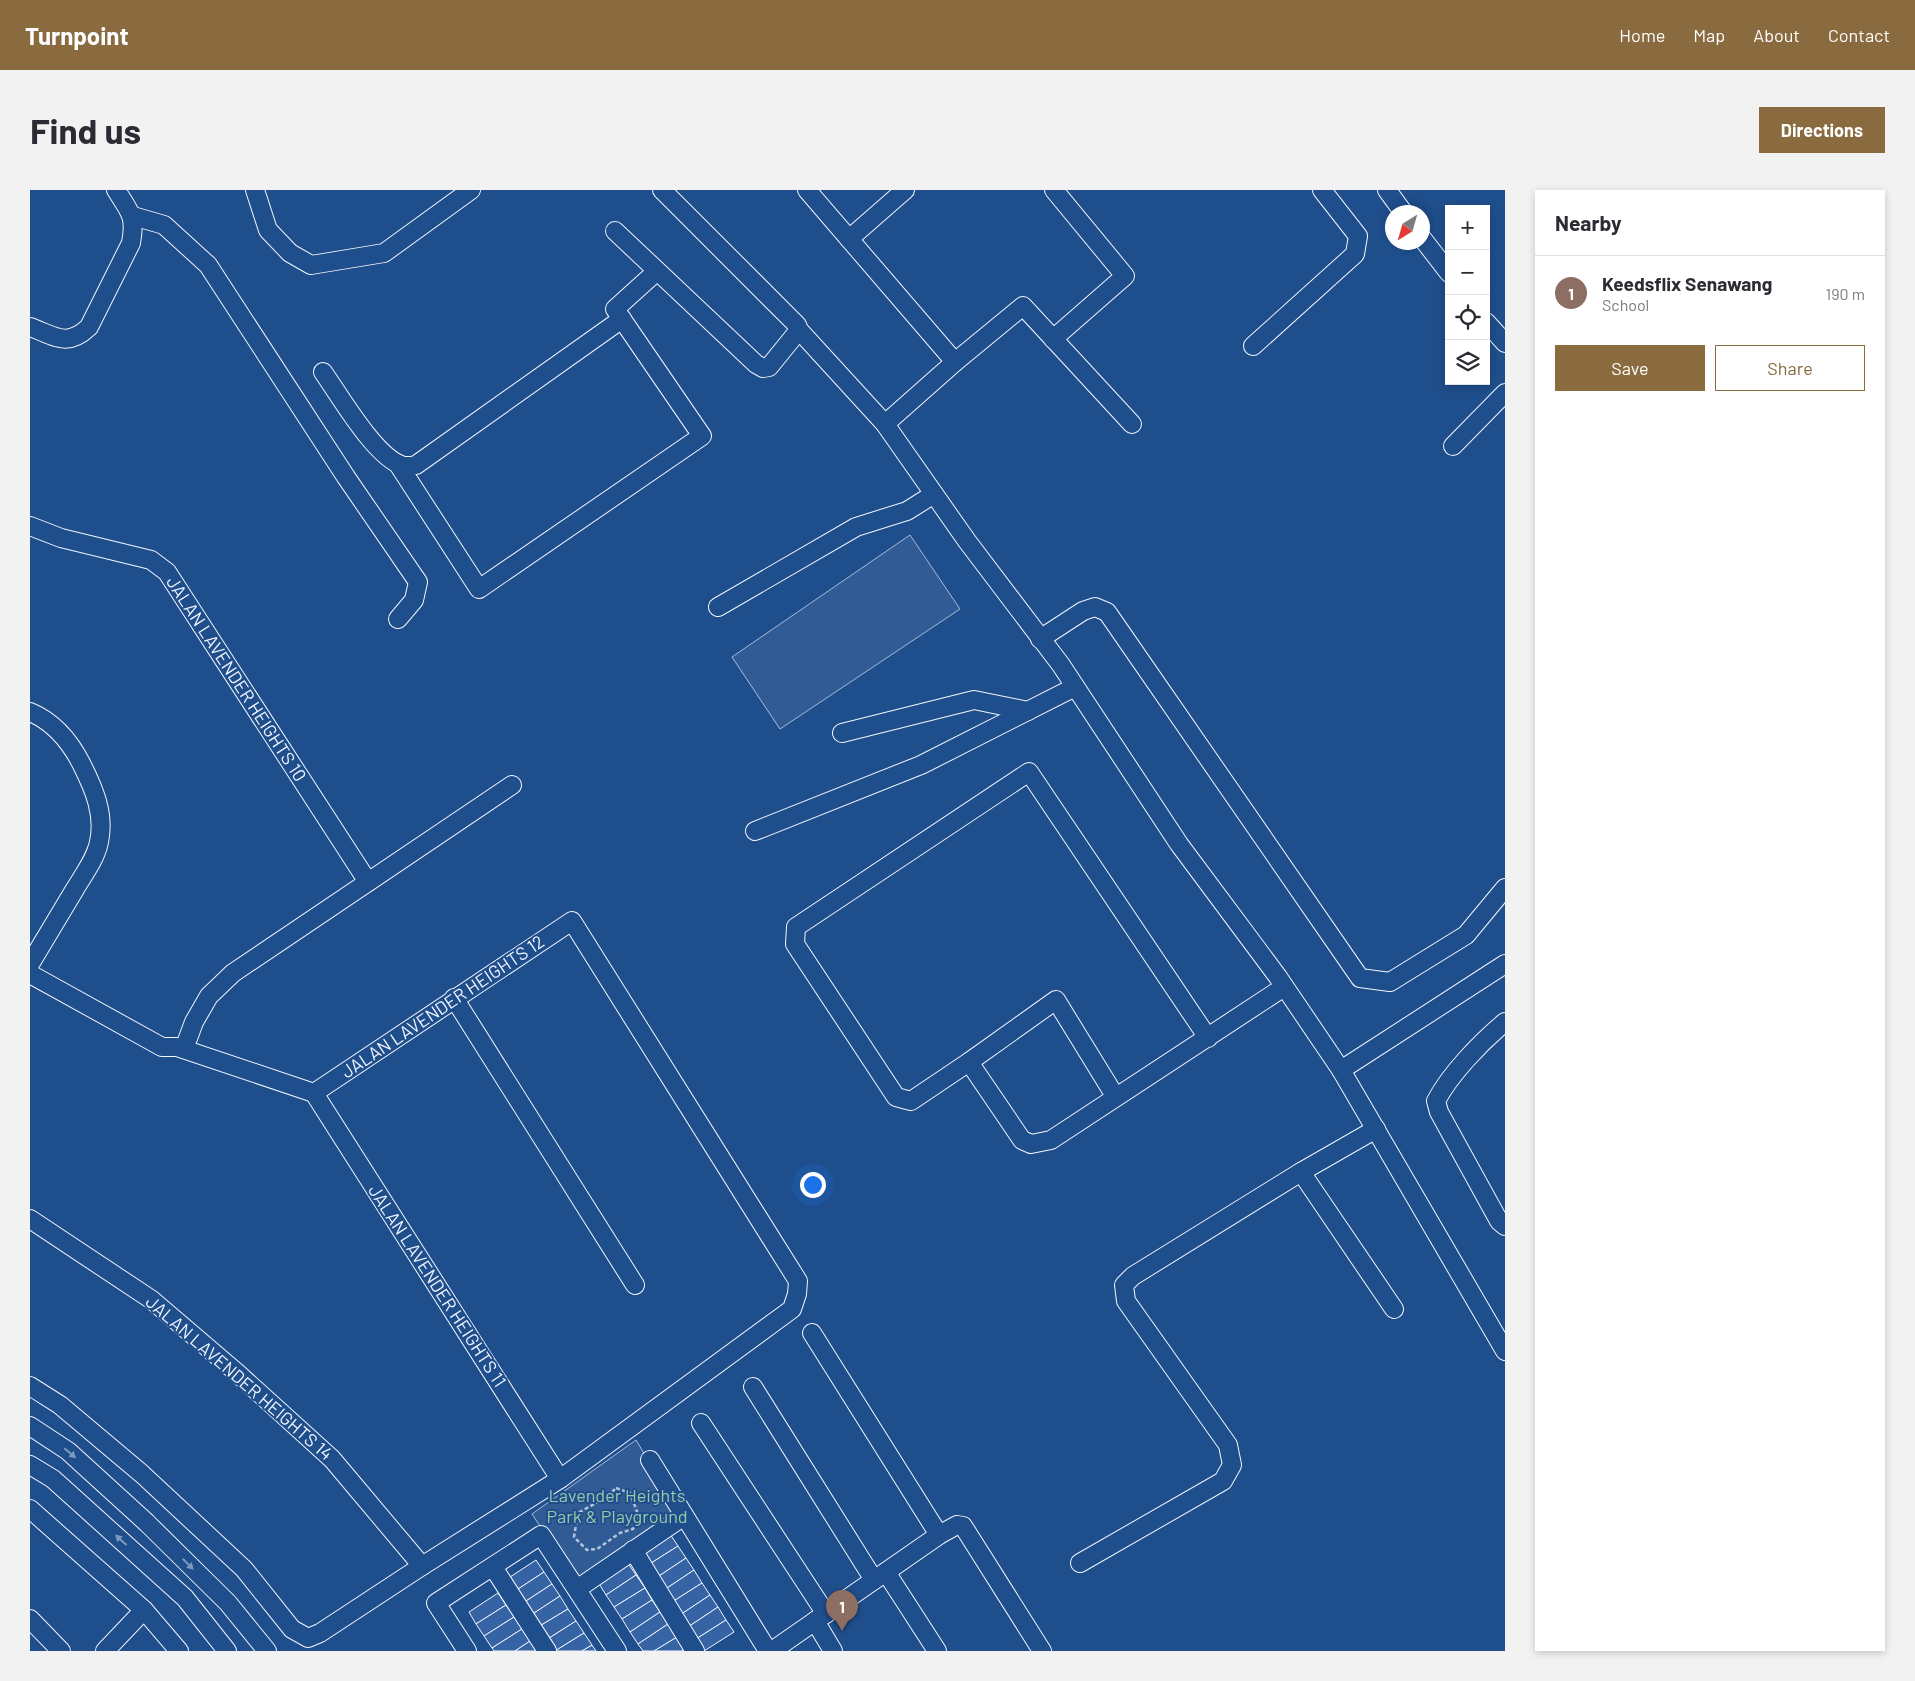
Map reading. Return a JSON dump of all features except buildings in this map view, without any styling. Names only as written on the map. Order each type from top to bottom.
[{"type":"street","points":[[30,327],[64,340],[79,336],[89,327],[131,243],[134,229],[133,216],[116,190]]},
{"type":"street","points":[[255,190],[268,230],[290,252],[311,266],[384,253],[471,190]]},
{"type":"street","points":[[662,190],[797,326],[885,424],[1075,687],[1179,844],[1284,986],[1341,1070],[1505,1351]]},
{"type":"street","points":[[806,190],[955,362]]},
{"type":"street","points":[[849,239],[905,190]]},
{"type":"street","points":[[1053,339],[1125,276],[1054,190]]},
{"type":"street","points":[[1253,346],[1355,254],[1358,236],[1322,190]]},
{"type":"street","points":[[1386,190],[1398,205]]},
{"type":"street","points":[[133,216],[164,226],[208,265],[346,477],[418,582],[414,600],[398,619]]},
{"type":"street","points":[[614,231],[756,364],[763,368],[769,367],[799,330]]},
{"type":"street","points":[[1430,248],[1445,268]]},
{"type":"street","points":[[323,372],[373,443],[398,464],[480,589],[702,436],[615,309],[657,271]]},
{"type":"street","points":[[885,424],[955,362],[1023,306],[1132,424]]},
{"type":"street","points":[[398,464],[406,467],[416,466],[622,319]]},
{"type":"street","points":[[1490,327],[1505,344]]},
{"type":"street","points":[[1453,446],[1505,392]]},
{"type":"street","points":[[718,607],[856,527],[907,511],[934,494]]},
{"type":"street","name":"JALAN LAVENDER HEIGHTS 10","points":[[30,526],[61,538],[151,560],[167,572],[368,882]]},
{"type":"street","points":[[1040,639],[1083,611],[1095,607],[1107,612],[1360,978],[1390,982],[1466,935],[1505,888]]},
{"type":"street","points":[[756,831],[921,765],[1075,687]]},
{"type":"street","points":[[842,733],[974,700],[1028,711]]},
{"type":"street","points":[[30,712],[60,732],[77,755],[94,789],[101,816],[99,842],[90,865],[30,964]]},
{"type":"street","points":[[1115,1096],[1056,1000],[970,1062],[911,1101],[896,1098],[795,944],[796,927],[1029,772],[1208,1038]]},
{"type":"street","points":[[184,1049],[194,1022],[209,996],[233,973],[512,785]]},
{"type":"street","name":"JALAN LAVENDER HEIGHTS 12","points":[[314,1093],[572,921],[798,1281],[797,1294],[792,1309],[560,1479]]},
{"type":"street","points":[[1341,1070],[1505,964]]},
{"type":"street","points":[[30,974],[162,1047],[184,1049],[314,1093]]},
{"type":"street","points":[[970,1062],[1022,1140],[1031,1144],[1051,1140],[1284,986]]},
{"type":"street","points":[[454,998],[635,1285]]},
{"type":"street","points":[[1505,1022],[1490,1034],[1443,1088],[1436,1101],[1443,1121],[1499,1221],[1505,1226]]},
{"type":"street","name":"JALAN LAVENDER HEIGHTS 11","points":[[314,1093],[560,1479]]},
{"type":"street","points":[[1080,1563],[1223,1480],[1232,1466],[1228,1445],[1126,1301],[1124,1285],[1132,1276],[1376,1129]]},
{"type":"street","points":[[1302,1172],[1394,1308]]},
{"type":"street","name":"JALAN LAVENDER HEIGHTS 14","points":[[30,1219],[152,1300],[235,1371],[332,1459],[422,1566]]},
{"type":"street","points":[[812,1334],[939,1535]]},
{"type":"street","points":[[30,1386],[60,1405],[142,1474],[244,1569],[292,1629],[308,1638],[320,1633],[560,1479]]},
{"type":"street","points":[[753,1387],[880,1576],[937,1651]]},
{"type":"street","points":[[701,1423],[820,1618],[833,1651]]},
{"type":"street","points":[[30,1426],[68,1450],[147,1523],[228,1603],[267,1651]]},
{"type":"street","points":[[650,1460],[768,1651]]},
{"type":"street","points":[[30,1465],[53,1479],[185,1598],[227,1651]]},
{"type":"street","points":[[30,1509],[144,1610],[179,1651]]},
{"type":"street","points":[[576,1589],[684,1516]]},
{"type":"street","points":[[772,1651],[939,1535],[957,1525],[963,1526],[1042,1651]]},
{"type":"street","points":[[468,1651],[436,1603],[541,1535],[617,1651]]},
{"type":"street","points":[[633,1550],[695,1651]]},
{"type":"street","points":[[493,1566],[547,1651]]},
{"type":"street","points":[[105,1651],[144,1610]]},
{"type":"street","points":[[30,1619],[61,1651]]},
{"type":"path","points":[[616,1488],[630,1493],[639,1517],[633,1529],[620,1533],[597,1549],[587,1550],[574,1537],[578,1513],[607,1497],[616,1488]]},
{"type":"shaded area","points":[[910,535],[960,609],[780,729],[732,657]]},
{"type":"shaded area","name":"Lavender Heights Park & Playground","points":[[636,1440],[681,1515],[578,1584],[532,1514]]},
{"type":"place","name":"Keedsflix Senawang","points":[[842,1631]]}]
